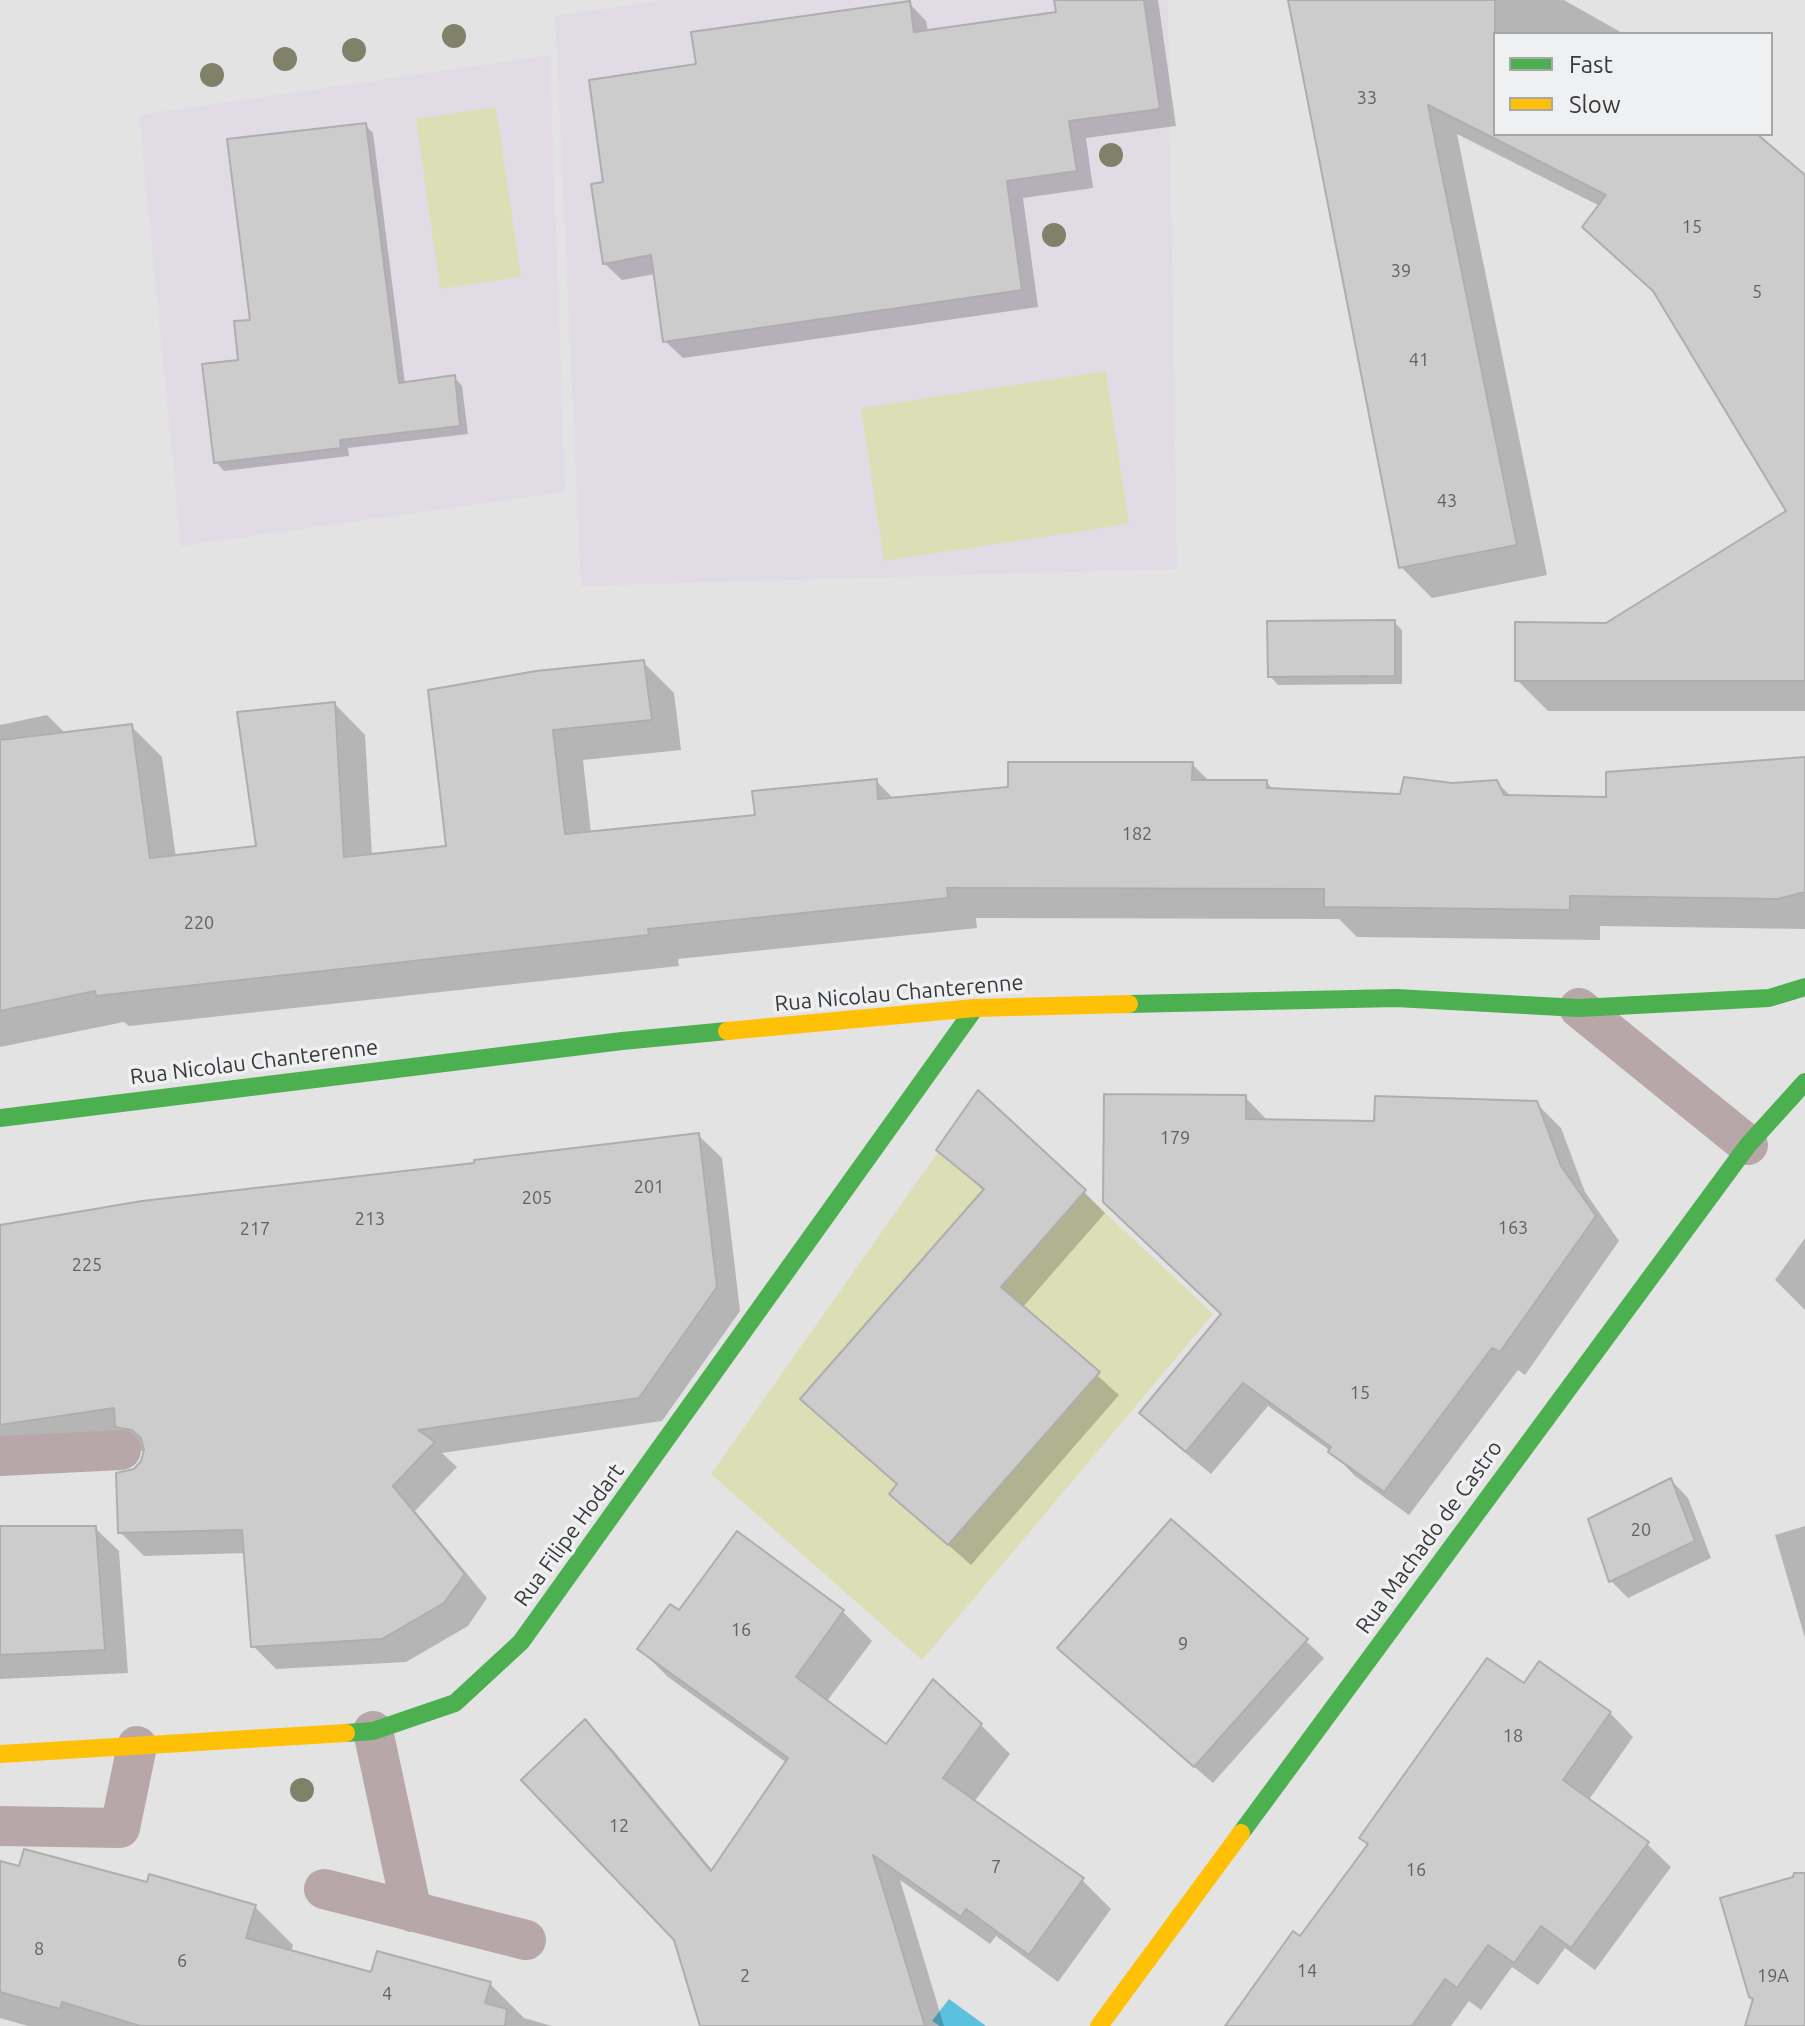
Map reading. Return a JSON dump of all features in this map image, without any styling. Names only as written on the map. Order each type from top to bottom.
[{"type":"street","name":"Rua Nicolau Chanterenne","points":[[0,1118],[622,1041],[975,1008],[1396,998],[1579,1008],[1769,998],[1805,987]]},
{"type":"street","name":"Rua Filipe Hodart","points":[[0,1754],[373,1731],[455,1703],[521,1642],[975,1008]]},
{"type":"street","name":"Rua Machado de Castro","points":[[1099,2026],[1748,1145],[1805,1082]]},
{"type":"lane","points":[[1579,1008],[1748,1145]]},
{"type":"lane","points":[[0,1456],[121,1450]]},
{"type":"lane","points":[[373,1731],[412,1912]]},
{"type":"lane","points":[[0,1826],[120,1828],[137,1746]]},
{"type":"lane","points":[[324,1889],[526,1940]]},
{"type":"shaded area","points":[[662,0],[1168,0],[1177,569],[581,586],[555,16]]},
{"type":"shaded area","points":[[550,55],[565,492],[181,546],[139,115]]},
{"type":"green space","points":[[496,107],[521,277],[440,289],[416,119]]},
{"type":"green space","points":[[1106,371],[1129,524],[884,561],[861,408]]},
{"type":"green space","points":[[979,1094],[1213,1314],[922,1660],[711,1474]]},
{"type":"water","points":[[949,1999],[986,2026],[940,2026],[932,2021]]},
{"type":"building","points":[[1054,0],[1144,0],[1160,109],[1069,121],[1077,171],[1007,181],[1022,290],[663,342],[651,255],[603,264],[591,184],[603,182],[589,80],[696,64],[691,32],[910,1],[914,32],[1056,12]]},
{"type":"building","points":[[1288,0],[1495,0],[1493,136],[1759,136],[1805,175],[1805,681],[1515,681],[1515,622],[1606,623],[1786,511],[1653,291],[1582,227],[1606,195],[1428,105],[1517,545],[1399,568]]},
{"type":"building","points":[[366,123],[399,383],[455,375],[460,426],[340,440],[341,448],[214,463],[202,364],[238,360],[234,321],[250,320],[227,139]]},
{"type":"building","points":[[1395,620],[1395,676],[1268,677],[1267,621]]},
{"type":"building","points":[[644,660],[652,720],[553,730],[565,834],[755,815],[752,791],[877,779],[878,799],[1008,787],[1008,762],[1193,762],[1192,780],[1267,780],[1267,788],[1400,794],[1404,777],[1452,783],[1497,780],[1504,795],[1606,797],[1606,772],[1805,757],[1805,892],[1778,899],[1570,896],[1570,910],[1324,907],[1324,889],[947,888],[948,898],[648,929],[649,935],[96,996],[95,991],[0,1011],[0,740],[132,724],[150,858],[256,846],[237,712],[335,702],[344,857],[446,846],[428,690],[536,671]]},
{"type":"building","points":[[978,1090],[1086,1190],[1001,1287],[1100,1372],[948,1545],[889,1494],[897,1484],[800,1399],[984,1189],[936,1150]]},
{"type":"building","points":[[1104,1094],[1246,1095],[1246,1119],[1374,1121],[1375,1096],[1537,1101],[1561,1166],[1596,1216],[1500,1352],[1492,1348],[1384,1492],[1328,1452],[1331,1447],[1243,1383],[1186,1452],[1139,1413],[1221,1314],[1103,1202]]},
{"type":"building","points":[[699,1133],[717,1287],[639,1398],[418,1430],[435,1442],[393,1486],[465,1574],[444,1603],[382,1639],[251,1647],[242,1530],[118,1533],[116,1473],[134,1469],[141,1461],[144,1450],[141,1438],[132,1430],[115,1427],[114,1408],[0,1425],[0,1225],[142,1201],[474,1163],[474,1160]]},
{"type":"building","points":[[1671,1478],[1695,1541],[1609,1582],[1588,1519]]},
{"type":"building","points":[[1171,1519],[1308,1639],[1194,1767],[1057,1648]]},
{"type":"building","points":[[0,1526],[96,1526],[105,1650],[0,1655]]},
{"type":"building","points":[[737,1531],[844,1610],[796,1677],[886,1744],[933,1679],[982,1724],[943,1778],[1084,1878],[1029,1955],[966,1909],[961,1917],[873,1855],[925,2026],[700,2026],[674,1940],[521,1780],[585,1719],[711,1871],[788,1758],[637,1649],[670,1604],[679,1610]]},
{"type":"building","points":[[1487,1658],[1524,1683],[1539,1661],[1611,1712],[1563,1780],[1649,1842],[1571,1948],[1541,1926],[1514,1963],[1488,1945],[1457,1988],[1445,1979],[1412,2026],[1225,2026],[1293,1931],[1300,1936],[1368,1844],[1359,1838]]},
{"type":"building","points":[[24,1849],[147,1882],[149,1874],[256,1905],[246,1938],[371,1972],[377,1951],[491,1982],[485,2003],[507,2009],[505,2026],[140,2026],[62,2002],[60,2009],[0,1992],[0,1861],[19,1866]]},
{"type":"building","points":[[1794,1873],[1805,1873],[1805,2026],[1745,2026],[1753,1999],[1749,1997],[1720,1898],[1793,1877]]},
{"type":"traffic: fast","points":[[1129,1004],[1396,998],[1579,1008],[1769,998],[1805,987]]},
{"type":"traffic: fast","points":[[346,1733],[373,1731],[455,1703],[521,1642],[975,1008]]},
{"type":"traffic: fast","points":[[0,1118],[622,1041],[727,1031]]},
{"type":"traffic: fast","points":[[1241,1833],[1748,1145],[1805,1082]]},
{"type":"traffic: slow","points":[[727,1031],[975,1008],[1129,1004]]},
{"type":"traffic: slow","points":[[0,1754],[346,1733]]},
{"type":"traffic: slow","points":[[1099,2026],[1241,1833]]}]
